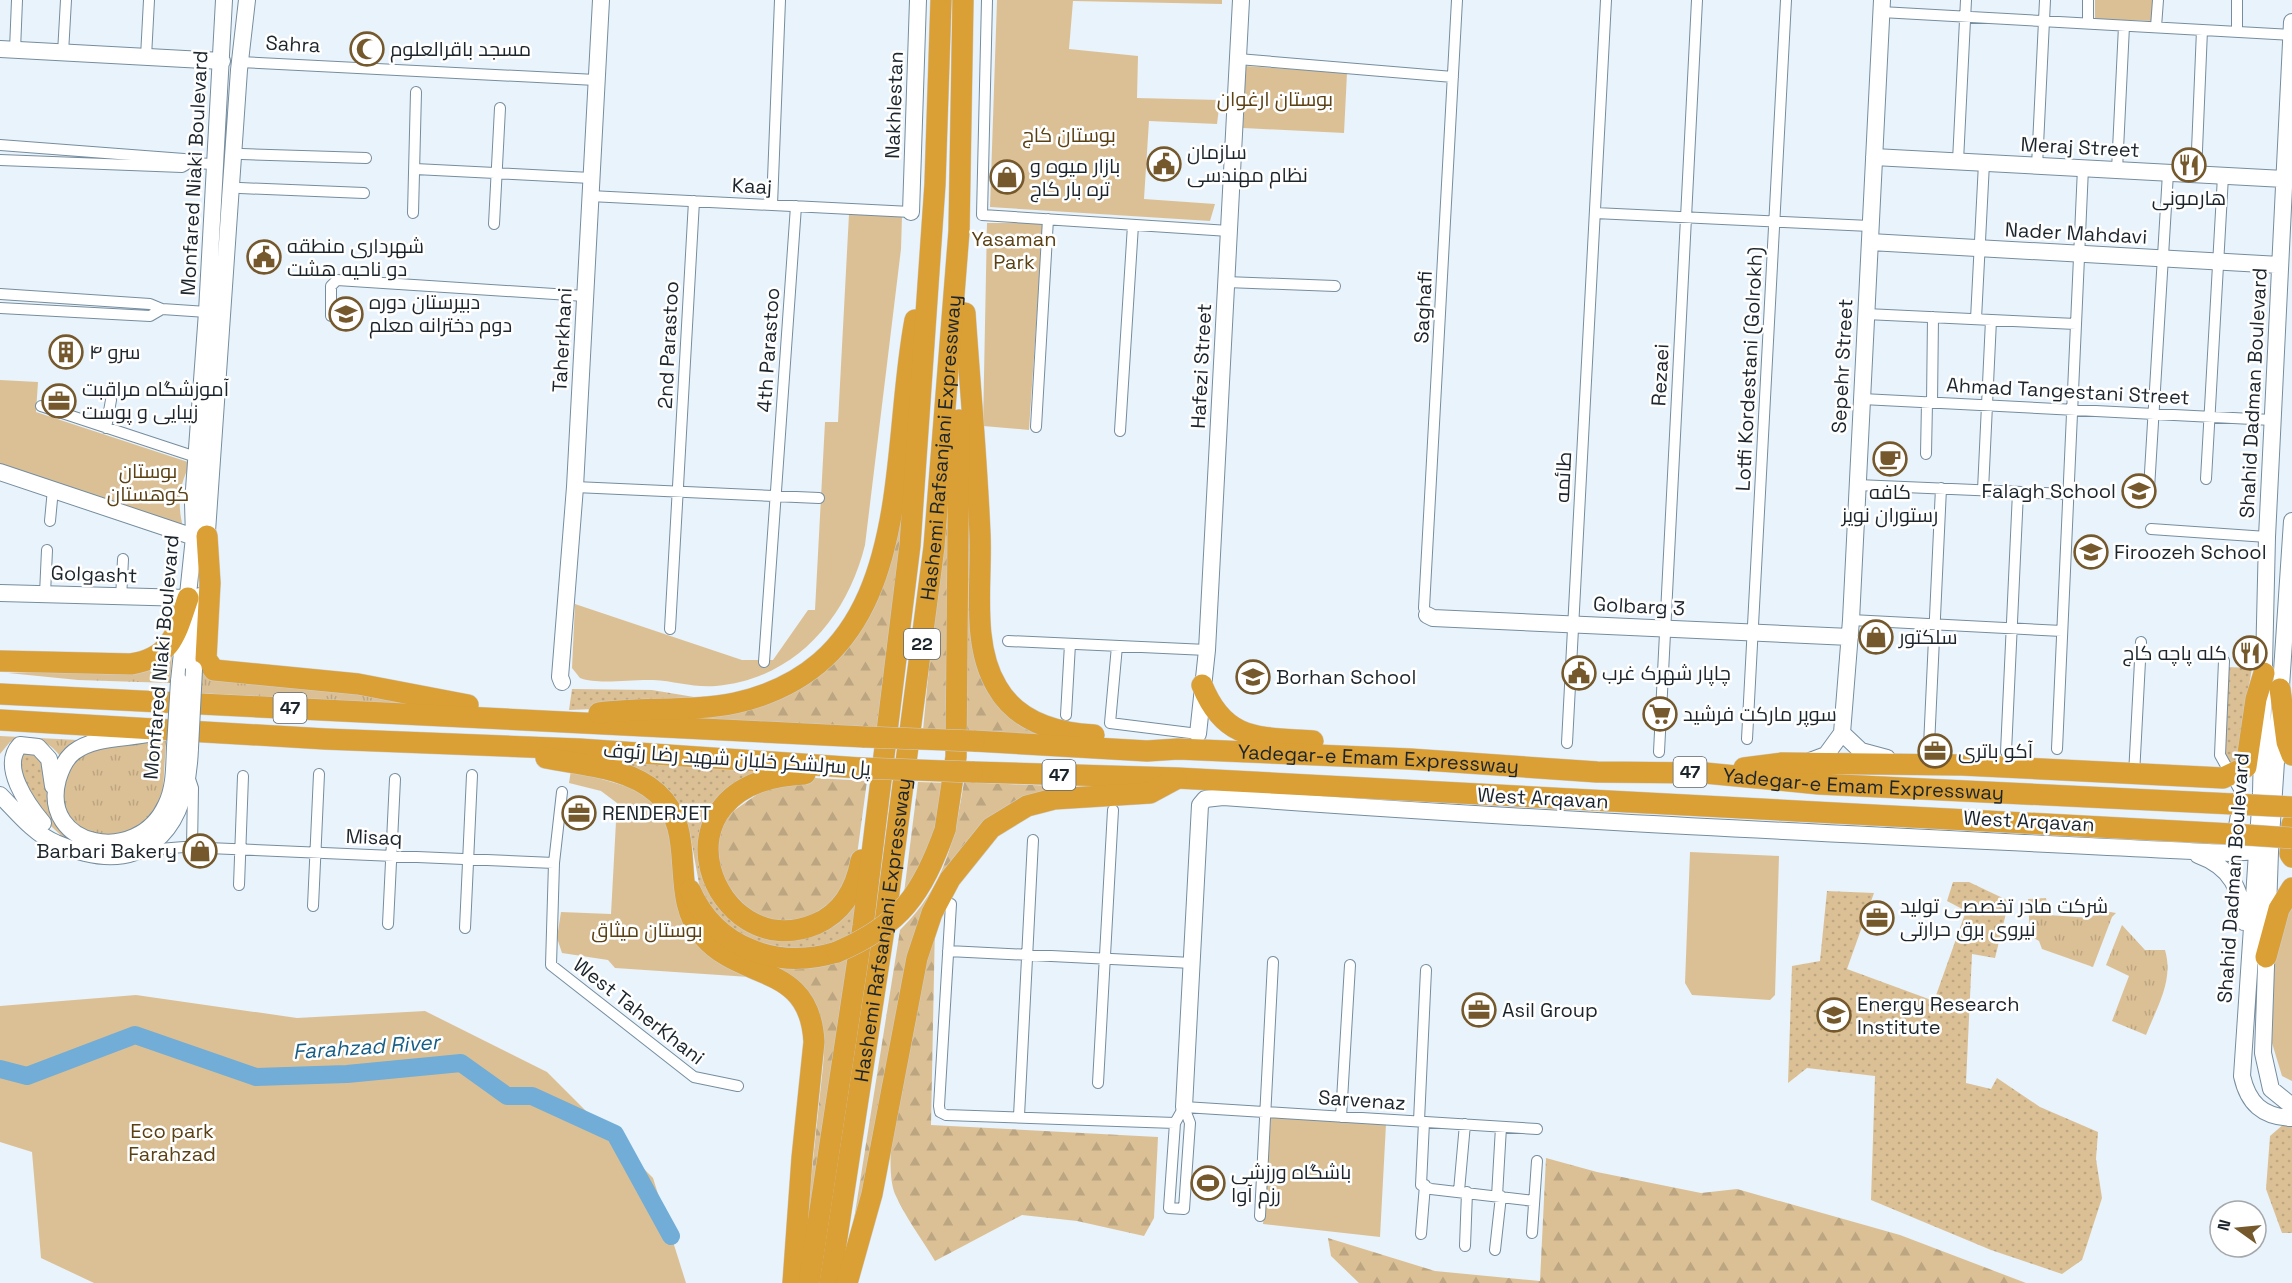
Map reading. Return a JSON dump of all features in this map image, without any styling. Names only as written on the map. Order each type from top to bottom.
[{"type":"highway","name":"Hashemi Rafsanjani Expressway","points":[[809,1283],[863,926],[910,545],[932,228],[941,0]]},
{"type":"highway","name":"Hashemi Rafsanjani Expressway","points":[[830,1283],[885,923],[934,547],[959,231],[963,0]]},
{"type":"highway","points":[[201,536],[210,583],[206,659],[214,669],[358,684],[536,720],[620,710],[717,706],[754,698],[800,676],[824,657],[852,626],[874,588],[886,545],[913,328],[932,228]]},
{"type":"highway","points":[[959,231],[980,535],[982,636],[990,675],[997,689],[1015,708],[1050,728],[1178,749]]},
{"type":"highway","points":[[684,875],[694,899],[721,931],[744,947],[775,958],[796,960],[837,952],[867,939],[890,924],[916,895],[932,869],[945,830],[956,757],[960,501],[954,317]]},
{"type":"highway","points":[[0,661],[130,664],[145,662],[156,657],[169,645],[188,598]]},
{"type":"highway","points":[[1704,772],[1782,763],[1928,755],[2134,775],[2215,780],[2231,776],[2246,767],[2256,699],[2264,673]]},
{"type":"highway","points":[[1202,685],[1211,707],[1241,732],[1266,738],[1345,744],[1410,759]]},
{"type":"highway","points":[[2280,689],[2287,742],[2292,755]]},
{"type":"highway","name":"47","points":[[0,694],[536,720]]},
{"type":"highway","name":"47","points":[[0,720],[176,742],[483,745]]},
{"type":"highway","name":"پل سرلشکر خلبان شهید رضا رئوف","points":[[536,720],[1147,751]]},
{"type":"highway","points":[[483,745],[604,769],[645,783],[668,804],[676,816],[681,832],[688,912],[703,936],[727,957],[770,974],[789,985],[804,1004],[812,1026],[813,1060],[802,1158],[793,1283]]},
{"type":"highway","name":"پل سرلشکر خلبان شهید رضا رئوف","points":[[483,745],[579,749],[860,768],[1147,777]]},
{"type":"highway","name":"Yadegar-e Emam Expressway","points":[[1147,751],[1178,749],[1410,759],[1597,772],[1704,772],[1819,784],[2292,807]]},
{"type":"highway","points":[[860,768],[761,779],[744,786],[729,799],[713,823],[709,839],[709,866],[716,887],[732,909],[759,925],[789,931],[806,928],[823,921],[850,896],[859,872],[864,840],[877,808]]},
{"type":"highway","name":"Yadegar-e Emam Expressway","points":[[1147,777],[2231,843],[2292,837]]},
{"type":"highway","points":[[847,1283],[872,1194],[917,958],[932,913],[950,879],[991,828],[1027,806],[1054,799],[1150,793],[1177,778]]},
{"type":"highway","points":[[2292,824],[2290,854],[2292,857]]},
{"type":"highway","points":[[2257,956],[2279,909],[2292,888]]},
{"type":"street","points":[[17,0],[8,50],[222,61]]},
{"type":"street","points":[[63,53],[66,0]]},
{"type":"street","points":[[146,57],[149,0]]},
{"type":"street","name":"Monfared Niaki Boulevard","points":[[176,742],[131,738],[97,741],[75,751],[62,766],[54,795],[65,822],[81,836],[102,843],[130,840],[147,831],[167,804],[173,784],[176,742],[179,681],[188,598],[201,536],[196,458],[207,312],[224,0]]},
{"type":"street","name":"Monfared Niaki Boulevard","points":[[0,795],[55,843],[90,855],[108,858],[139,851],[153,843],[172,820],[189,775],[176,742],[194,669],[201,536],[215,424],[239,66],[247,0]]},
{"type":"street","name":"Taherkhani","points":[[562,682],[560,677],[575,487],[601,0]]},
{"type":"street","points":[[772,205],[780,0]]},
{"type":"street","name":"Nakhlestan","points":[[911,212],[918,0]]},
{"type":"street","points":[[987,0],[982,215],[1229,231]]},
{"type":"street","name":"Hafezi Street","points":[[1198,734],[1207,650],[1241,0]]},
{"type":"street","name":"Saghafi","points":[[1427,615],[1424,608],[1457,0]]},
{"type":"street","name":"طائمه","points":[[1567,743],[1606,0]]},
{"type":"street","name":"Rezaei","points":[[1659,752],[1697,0]]},
{"type":"street","name":"Lotfi Kordestani (Golrokh)","points":[[1747,739],[1786,0]]},
{"type":"street","points":[[1958,161],[1966,0]]},
{"type":"street","points":[[2037,166],[2045,0]]},
{"type":"street","points":[[2088,0],[2088,24]]},
{"type":"street","points":[[2156,27],[2158,0]]},
{"type":"street","points":[[2237,0],[2237,32]]},
{"type":"street","points":[[1881,6],[1965,16],[2291,35]]},
{"type":"street","name":"Sepehr Street","points":[[1842,733],[1850,629],[1881,6]]},
{"type":"street","name":"Shahid Dadman Boulevard","points":[[2292,22],[2266,537],[2264,673],[2257,851],[2257,956],[2263,1053],[2271,1089],[2292,1106]]},
{"type":"street","points":[[2117,170],[2124,26]]},
{"type":"street","points":[[2196,174],[2202,30]]},
{"type":"street","points":[[1238,59],[1453,77]]},
{"type":"street","points":[[215,424],[227,380],[240,188],[244,89],[239,66]]},
{"type":"street","name":"Sahra","points":[[239,66],[596,81]]},
{"type":"street","points":[[413,213],[416,92]]},
{"type":"street","points":[[494,224],[500,108]]},
{"type":"street","points":[[0,145],[184,159],[189,163],[215,164]]},
{"type":"street","points":[[242,154],[366,158]]},
{"type":"street","name":"Meraj Street","points":[[1874,157],[2284,179]]},
{"type":"street","points":[[0,160],[182,168],[189,163]]},
{"type":"street","points":[[1976,319],[1984,163]]},
{"type":"street","points":[[415,168],[591,178]]},
{"type":"street","points":[[2057,749],[2083,168]]},
{"type":"street","points":[[2149,489],[2168,173]]},
{"type":"street","points":[[2206,479],[2223,176]]},
{"type":"street","points":[[240,188],[364,194]]},
{"type":"street","name":"Kaaj","points":[[590,196],[911,212]]},
{"type":"street","name":"2nd Parastoo","points":[[670,629],[694,201]]},
{"type":"street","name":"4th Parastoo","points":[[764,662],[796,206]]},
{"type":"street","points":[[1595,213],[1775,222],[1870,234]]},
{"type":"street","points":[[1036,428],[1048,219]]},
{"type":"street","points":[[1120,430],[1133,225]]},
{"type":"street","name":"Nader Mahdavi","points":[[1870,234],[1978,248],[2280,265]]},
{"type":"street","points":[[332,316],[331,286],[336,280],[585,296]]},
{"type":"street","points":[[1226,282],[1335,286]]},
{"type":"street","points":[[0,294],[150,304],[162,309],[207,312]]},
{"type":"street","points":[[0,308],[150,316],[162,309]]},
{"type":"street","points":[[1866,314],[2076,324]]},
{"type":"street","points":[[1926,454],[1933,317]]},
{"type":"street","points":[[1983,490],[1991,320]]},
{"type":"street","name":"Ahmad Tangestani Street","points":[[1862,399],[2272,420]]},
{"type":"street","points":[[106,428],[111,400]]},
{"type":"street","points":[[41,406],[196,458]]},
{"type":"street","points":[[0,472],[201,536]]},
{"type":"street","points":[[1857,485],[2068,494]]},
{"type":"street","points":[[575,487],[819,498]]},
{"type":"street","points":[[1782,763],[1819,759],[1831,750],[1842,733],[1861,752],[1928,755],[1941,488]]},
{"type":"street","points":[[50,521],[53,489]]},
{"type":"street","points":[[2006,752],[2018,492]]},
{"type":"street","points":[[2151,529],[2266,537]]},
{"type":"street","name":"Shahid Dadman Boulevard","points":[[2292,532],[2257,956],[2242,1053],[2242,1076],[2247,1096],[2259,1108],[2292,1118]]},
{"type":"street","points":[[45,594],[47,550]]},
{"type":"street","points":[[121,598],[123,559]]},
{"type":"street","name":"Golgasht","points":[[0,593],[188,598]]},
{"type":"street","name":"Golbarg 3","points":[[1427,615],[1433,618],[1753,632],[1850,629]]},
{"type":"street","points":[[1850,629],[1935,624],[2062,631]]},
{"type":"street","points":[[1008,641],[1207,650]]},
{"type":"street","points":[[2134,775],[2141,642]]},
{"type":"street","points":[[1066,715],[1070,644]]},
{"type":"street","points":[[1117,646],[1110,723],[1198,734]]},
{"type":"street","points":[[2224,661],[2220,754],[2240,791],[2231,843]]},
{"type":"street","points":[[54,795],[51,766],[44,751],[28,744],[20,745],[10,752],[4,769],[8,781],[44,824],[71,847]]},
{"type":"street","points":[[313,906],[318,774]]},
{"type":"street","points":[[189,775],[193,788],[192,848]]},
{"type":"street","points":[[465,928],[472,775]]},
{"type":"street","points":[[239,885],[243,776]]},
{"type":"street","points":[[388,924],[395,778]]},
{"type":"street","name":"West TaherKhani","points":[[562,792],[554,863],[550,962],[553,967],[697,1079],[738,1086]]},
{"type":"street","name":"West Arqavan","points":[[1184,1107],[1175,1123],[1169,1208],[1184,1209],[1190,1123],[1184,1107],[1200,805],[1204,799],[1223,797],[1481,816],[2189,851],[2231,843],[2257,851]]},
{"type":"street","points":[[1098,1083],[1113,810]]},
{"type":"street","points":[[1019,1116],[1033,840]]},
{"type":"street","name":"Misaq","points":[[139,851],[192,848],[554,863]]},
{"type":"street","name":"West Arqavan","points":[[2189,851],[2217,863],[2233,879],[2257,956]]},
{"type":"street","points":[[951,904],[940,1112],[946,1115],[1175,1123]]},
{"type":"street","points":[[948,951],[1192,963]]},
{"type":"street","points":[[1260,1216],[1272,962]]},
{"type":"street","points":[[1341,1117],[1350,965]]},
{"type":"street","points":[[1426,970],[1421,1185],[1431,1189],[1534,1201]]},
{"type":"street","points":[[2242,1053],[2263,1053]]},
{"type":"street","name":"Sarvenaz","points":[[1184,1107],[1538,1129]]},
{"type":"street","points":[[1465,1124],[1463,1191],[1465,1246]]},
{"type":"street","points":[[1495,1250],[1501,1126]]},
{"type":"street","points":[[1532,1233],[1538,1161]]},
{"type":"street","points":[[1421,1234],[1425,1185]]},
{"type":"green space","name":"بوستان کاج","points":[[997,0],[1222,0],[1222,4],[1073,1],[1069,49],[1138,56],[1137,98],[1220,100],[1217,124],[1149,121],[1144,199],[1215,204],[1210,221],[990,207]]},
{"type":"green space","points":[[2095,0],[2154,0],[2153,21],[2095,19]]},
{"type":"green space","name":"بوستان ارغوان","points":[[1245,66],[1347,73],[1344,133],[1243,128]]},
{"type":"green space","points":[[849,214],[902,216],[901,249],[865,545],[857,572],[845,597],[831,620],[793,658],[770,671],[744,681],[708,686],[653,680],[605,681],[580,678],[572,668],[575,604],[742,660],[773,660],[808,610],[815,610],[825,422],[838,422]]},
{"type":"green space","name":"Yasaman Park","points":[[987,223],[1043,223],[1029,430],[983,426]]},
{"type":"green space","points":[[964,371],[987,680],[1076,738],[966,731]]},
{"type":"green space","name":"بوستان کوهستان","points":[[0,380],[38,382],[36,412],[191,463],[180,494],[183,527],[0,467]]},
{"type":"green space","points":[[954,405],[956,732],[923,730]]},
{"type":"green space","points":[[910,457],[878,729],[620,714],[721,709],[844,643]]},
{"type":"green space","points":[[172,657],[170,683],[78,680],[8,673],[78,670]]},
{"type":"green space","points":[[204,664],[463,707],[196,693]]},
{"type":"green space","points":[[2228,667],[2252,668],[2235,770],[2224,756]]},
{"type":"green space","points":[[572,689],[652,690],[700,698],[618,708],[569,710]]},
{"type":"green space","points":[[0,736],[78,740],[60,756],[44,742],[31,739],[10,742],[0,754]]},
{"type":"green space","points":[[166,741],[163,790],[154,816],[132,834],[89,835],[69,820],[61,792],[64,773],[83,751],[131,742]]},
{"type":"green space","points":[[17,752],[40,754],[71,835],[67,841],[38,814],[7,771]]},
{"type":"green space","points":[[606,760],[819,769],[749,780],[703,863],[775,935],[856,894],[858,940],[805,953],[747,941],[715,914],[700,889],[690,834],[682,812]]},
{"type":"green space","name":"بوستان میثاق","points":[[571,770],[639,790],[670,819],[676,876],[765,978],[615,968],[608,960],[562,953],[557,938],[561,912],[611,914],[617,803],[601,791],[569,783]]},
{"type":"green space","points":[[815,778],[867,781],[855,870],[850,885],[809,922],[760,921],[719,881],[714,839],[722,819],[776,781]]},
{"type":"green space","points":[[918,782],[951,783],[942,829],[902,909]]},
{"type":"green space","points":[[964,782],[1142,790],[1031,801],[946,878],[845,1276],[900,930],[928,897],[945,862],[956,824]]},
{"type":"green space","points":[[1690,852],[1779,856],[1775,995],[1770,1000],[1692,995],[1685,983]]},
{"type":"green space","points":[[1953,882],[1969,882],[2009,901],[1995,958],[1972,954],[1966,1083],[1991,1089],[1997,1078],[2040,1107],[2098,1132],[2096,1159],[2102,1198],[2082,1260],[2062,1274],[1991,1250],[1871,1200],[1875,1076],[1807,1068],[1788,1083],[1792,966],[1820,961],[1827,891],[1874,893],[1847,969],[1934,1001],[1966,911],[1947,901]]},
{"type":"green space","points":[[2046,898],[2049,915],[2091,918],[2099,910],[2116,913],[2112,917],[2093,967],[2042,949],[2039,941],[2030,936],[2028,899]]},
{"type":"green space","points":[[2292,899],[2292,1081],[2282,1076],[2272,1043],[2275,949]]},
{"type":"green space","points":[[708,923],[853,957],[800,1283],[823,1066],[824,1043],[821,1022],[816,1007]]},
{"type":"green space","points":[[935,924],[931,1125],[1158,1137],[1154,1218],[1144,1236],[1077,1221],[1022,1215],[935,1261],[899,1203],[891,1171],[896,1103],[903,1062]]},
{"type":"green space","points":[[2122,925],[2145,950],[2165,950],[2166,983],[2146,1035],[2112,1021],[2129,976],[2106,965]]},
{"type":"green space","name":"Eco park Farahzad","points":[[136,995],[297,1018],[425,1011],[547,1072],[653,1178],[686,1283],[94,1283],[41,1258],[32,1152],[0,1142],[0,1006]]},
{"type":"green space","points":[[1271,1116],[1386,1124],[1380,1237],[1263,1224]]},
{"type":"green space","points":[[2285,1123],[2292,1123],[2292,1233],[2282,1233],[2266,1189],[2270,1136]]},
{"type":"green space","points":[[1546,1158],[1597,1172],[1701,1193],[1737,1189],[1900,1235],[2026,1283],[1359,1283],[1331,1256],[1328,1238],[1435,1271],[1540,1281]]},
{"type":"waterway","name":"Farahzad River","points":[[0,1069],[27,1076],[135,1035],[256,1077],[347,1074],[461,1063],[507,1096],[532,1096],[615,1134],[671,1236]]},
{"type":"place","name":"مسجد باقرالعلوم","points":[[367,49]]},
{"type":"place","name":"سازمان نظام مهندسی","points":[[1164,164]]},
{"type":"place","name":"هارمونی","points":[[2189,165]]},
{"type":"place","name":"بازار میوه و تره بار کاج","points":[[1007,177]]},
{"type":"place","name":"شهرداری منطقه دو ناحیه هشت","points":[[264,257]]},
{"type":"place","name":"دبیرستان دوره دوم دخترانه معلم","points":[[346,314]]},
{"type":"place","name":"سرو ۴","points":[[66,352]]},
{"type":"place","name":"آموزشگاه مراقبت زیبایی و پوست","points":[[59,401]]},
{"type":"place","name":"کافه رستوران نویز","points":[[1890,459]]},
{"type":"place","name":"Falagh School","points":[[2139,491]]},
{"type":"place","name":"Firoozeh School","points":[[2091,552]]},
{"type":"place","name":"سلکتور","points":[[1876,637]]},
{"type":"place","name":"کله پاچه کاج","points":[[2250,653]]},
{"type":"place","name":"چاپار شهرک غرب","points":[[1579,673]]},
{"type":"place","name":"Borhan School","points":[[1253,677]]},
{"type":"place","name":"سوپر مارکت فرشید","points":[[1660,714]]},
{"type":"place","name":"آکو باتری","points":[[1935,751]]},
{"type":"place","name":"RENDERJET","points":[[579,813]]},
{"type":"place","name":"Barbari Bakery","points":[[200,851]]},
{"type":"place","name":"شرکت مادر تخصصی تولید نیروی برق حرارتی","points":[[1877,918]]},
{"type":"place","name":"Asil Group","points":[[1479,1010]]},
{"type":"place","name":"Energy Research Institute","points":[[1834,1015]]},
{"type":"place","name":"باشگاه ورزشی رزم آوا","points":[[1208,1183]]}]
